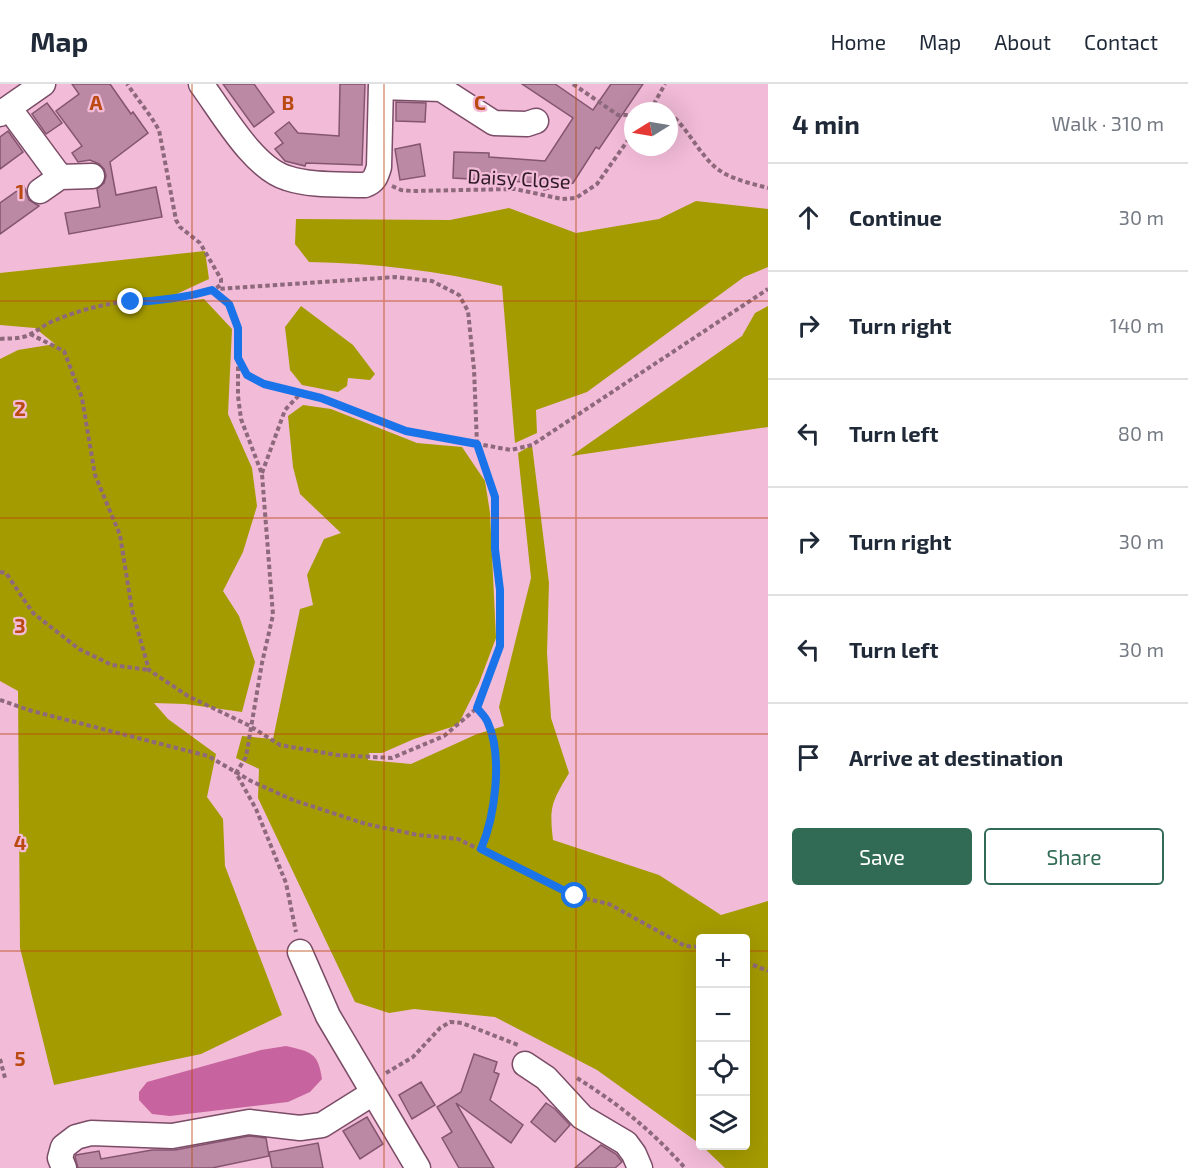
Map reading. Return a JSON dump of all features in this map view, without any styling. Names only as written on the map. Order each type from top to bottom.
[{"type":"street","points":[[43,84],[5,111],[60,177]]},
{"type":"street","points":[[201,84],[253,154],[267,169],[285,178],[309,183],[365,185],[371,183],[376,177],[379,167],[381,85],[441,89],[494,123],[527,124],[536,121]]},
{"type":"street","points":[[40,191],[60,177],[92,176]]},
{"type":"street","points":[[300,952],[328,1016],[418,1168]]},
{"type":"street","points":[[525,1064],[546,1078],[582,1117],[626,1143],[640,1168]]},
{"type":"street","points":[[64,1168],[60,1158],[63,1147],[76,1137],[91,1133],[172,1136],[249,1122],[300,1128],[322,1125],[373,1093]]},
{"type":"path","points":[[127,84],[159,130],[176,220],[180,227],[200,243],[221,279],[218,289]]},
{"type":"path","points":[[573,84],[618,115],[624,115]]},
{"type":"path","points":[[655,102],[665,84]]},
{"type":"path","points":[[678,121],[687,129],[716,168],[736,179],[768,188]]},
{"type":"path","name":"Daisy Close","points":[[376,177],[401,190],[515,189],[562,199],[576,198],[597,184],[624,146]]},
{"type":"path","points":[[0,339],[30,334],[53,320],[84,310],[131,302],[193,296],[218,289],[394,277],[432,281],[459,295],[468,310],[474,369],[477,444],[495,497],[495,549],[500,590],[500,646],[477,708],[444,736],[392,758],[337,754],[280,744],[250,726],[188,696],[149,670],[112,665],[79,649],[33,614],[6,573],[0,572]]},
{"type":"path","points":[[238,358],[247,375],[264,384],[321,398],[406,431],[511,450],[532,445],[768,288]]},
{"type":"path","points":[[212,290],[229,304],[238,328],[238,396],[241,419],[262,474],[273,615],[250,726],[246,757],[236,772]]},
{"type":"path","points":[[30,334],[64,351],[82,398],[95,475],[120,535],[132,610],[149,670]]},
{"type":"path","points":[[262,474],[285,410],[301,393]]},
{"type":"path","points":[[0,700],[32,711],[208,756],[293,800],[366,824],[418,835],[458,839],[575,896],[609,904],[685,946],[696,947]]},
{"type":"path","points":[[477,708],[488,721],[494,740],[498,772],[486,837],[481,849]]},
{"type":"path","points":[[236,772],[256,809],[286,883],[300,952]]},
{"type":"path","points":[[750,964],[768,971]]},
{"type":"path","points":[[0,1059],[5,1078]]},
{"type":"shaded area","points":[[696,201],[768,209],[768,267],[744,277],[587,392],[536,410],[537,433],[515,443],[502,286],[406,269],[309,262],[295,244],[296,219],[450,220],[509,208],[576,233],[659,219]]},
{"type":"shaded area","points":[[205,251],[209,279],[170,297],[173,302],[204,299],[232,329],[228,414],[252,468],[257,506],[243,552],[223,591],[239,616],[255,662],[242,712],[185,704],[154,703],[168,719],[216,754],[207,797],[223,819],[225,866],[282,1015],[201,1054],[54,1085],[20,948],[18,691],[0,681],[0,359],[18,350],[55,344],[35,328],[0,325],[0,273]]},
{"type":"shaded area","points":[[301,306],[353,345],[375,374],[370,380],[348,378],[347,386],[338,392],[302,385],[290,370],[285,327]]},
{"type":"shaded area","points":[[768,306],[768,427],[571,456],[742,336],[755,313]]},
{"type":"shaded area","points":[[303,405],[331,409],[417,443],[462,447],[485,481],[490,513],[496,638],[479,683],[458,725],[414,739],[382,753],[369,753],[368,760],[411,764],[477,734],[504,726],[499,707],[531,578],[518,453],[532,445],[549,583],[547,653],[551,718],[569,773],[553,805],[551,819],[553,840],[659,875],[721,915],[768,901],[768,1168],[725,1168],[706,1150],[750,1150],[750,934],[696,934],[696,1141],[597,1070],[495,1017],[414,1009],[389,1013],[355,1002],[258,798],[259,769],[236,758],[242,736],[273,739],[300,609],[313,605],[307,575],[324,539],[341,533],[300,494],[293,467],[288,416]]},
{"type":"shaded area","points":[[286,1046],[312,1055],[318,1063],[322,1079],[310,1092],[288,1102],[170,1116],[152,1114],[139,1100],[139,1092],[147,1082],[261,1050]]},
{"type":"building","points":[[72,84],[110,84],[148,133],[110,162],[116,195],[156,187],[162,217],[69,234],[65,213],[100,207],[97,189],[104,183],[106,176],[99,164],[90,160],[78,162],[72,153],[82,146],[56,111],[79,94]]},
{"type":"building","points":[[223,84],[254,84],[274,112],[254,127]]},
{"type":"building","points":[[340,84],[365,84],[362,165],[306,163],[305,166],[285,161],[275,149],[283,143],[275,133],[289,122],[298,133],[339,136]]},
{"type":"building","points":[[522,84],[555,84],[593,110],[611,84],[643,84],[631,102],[624,102],[624,112],[599,149],[596,147],[573,183],[544,190],[542,183],[453,178],[454,152],[489,153],[489,157],[545,161],[573,118]]},
{"type":"building","points":[[396,102],[426,103],[425,122],[396,121]]},
{"type":"building","points":[[47,103],[62,123],[46,134],[32,114]]},
{"type":"building","points":[[8,131],[23,152],[0,169],[0,137]]},
{"type":"building","points":[[420,144],[425,176],[400,180],[395,149]]},
{"type":"building","points":[[24,186],[29,200],[39,206],[0,234],[0,203]]},
{"type":"building","points":[[474,1054],[497,1062],[494,1072],[499,1074],[490,1100],[523,1125],[511,1143],[456,1103],[494,1168],[459,1168],[442,1138],[452,1132],[437,1107],[461,1092]]},
{"type":"building","points":[[421,1082],[435,1105],[412,1119],[399,1095]]},
{"type":"building","points":[[546,1103],[570,1125],[555,1142],[531,1122]]},
{"type":"building","points":[[367,1117],[383,1144],[360,1159],[343,1131]]},
{"type":"building","points":[[249,1136],[266,1138],[269,1156],[212,1168],[78,1168],[75,1157],[99,1151],[101,1159],[152,1150],[175,1150]]},
{"type":"building","points":[[318,1143],[323,1168],[272,1168],[269,1152]]},
{"type":"building","points":[[601,1145],[616,1154],[622,1162],[615,1168],[575,1168]]},
{"type":"route","points":[[131,302],[193,296],[212,290],[229,304],[238,328],[238,358],[247,375],[264,384],[321,398],[406,431],[477,444],[495,497],[495,549],[500,590],[500,646],[477,708],[488,721],[494,740],[498,772],[486,837],[481,849],[575,896]]}]
